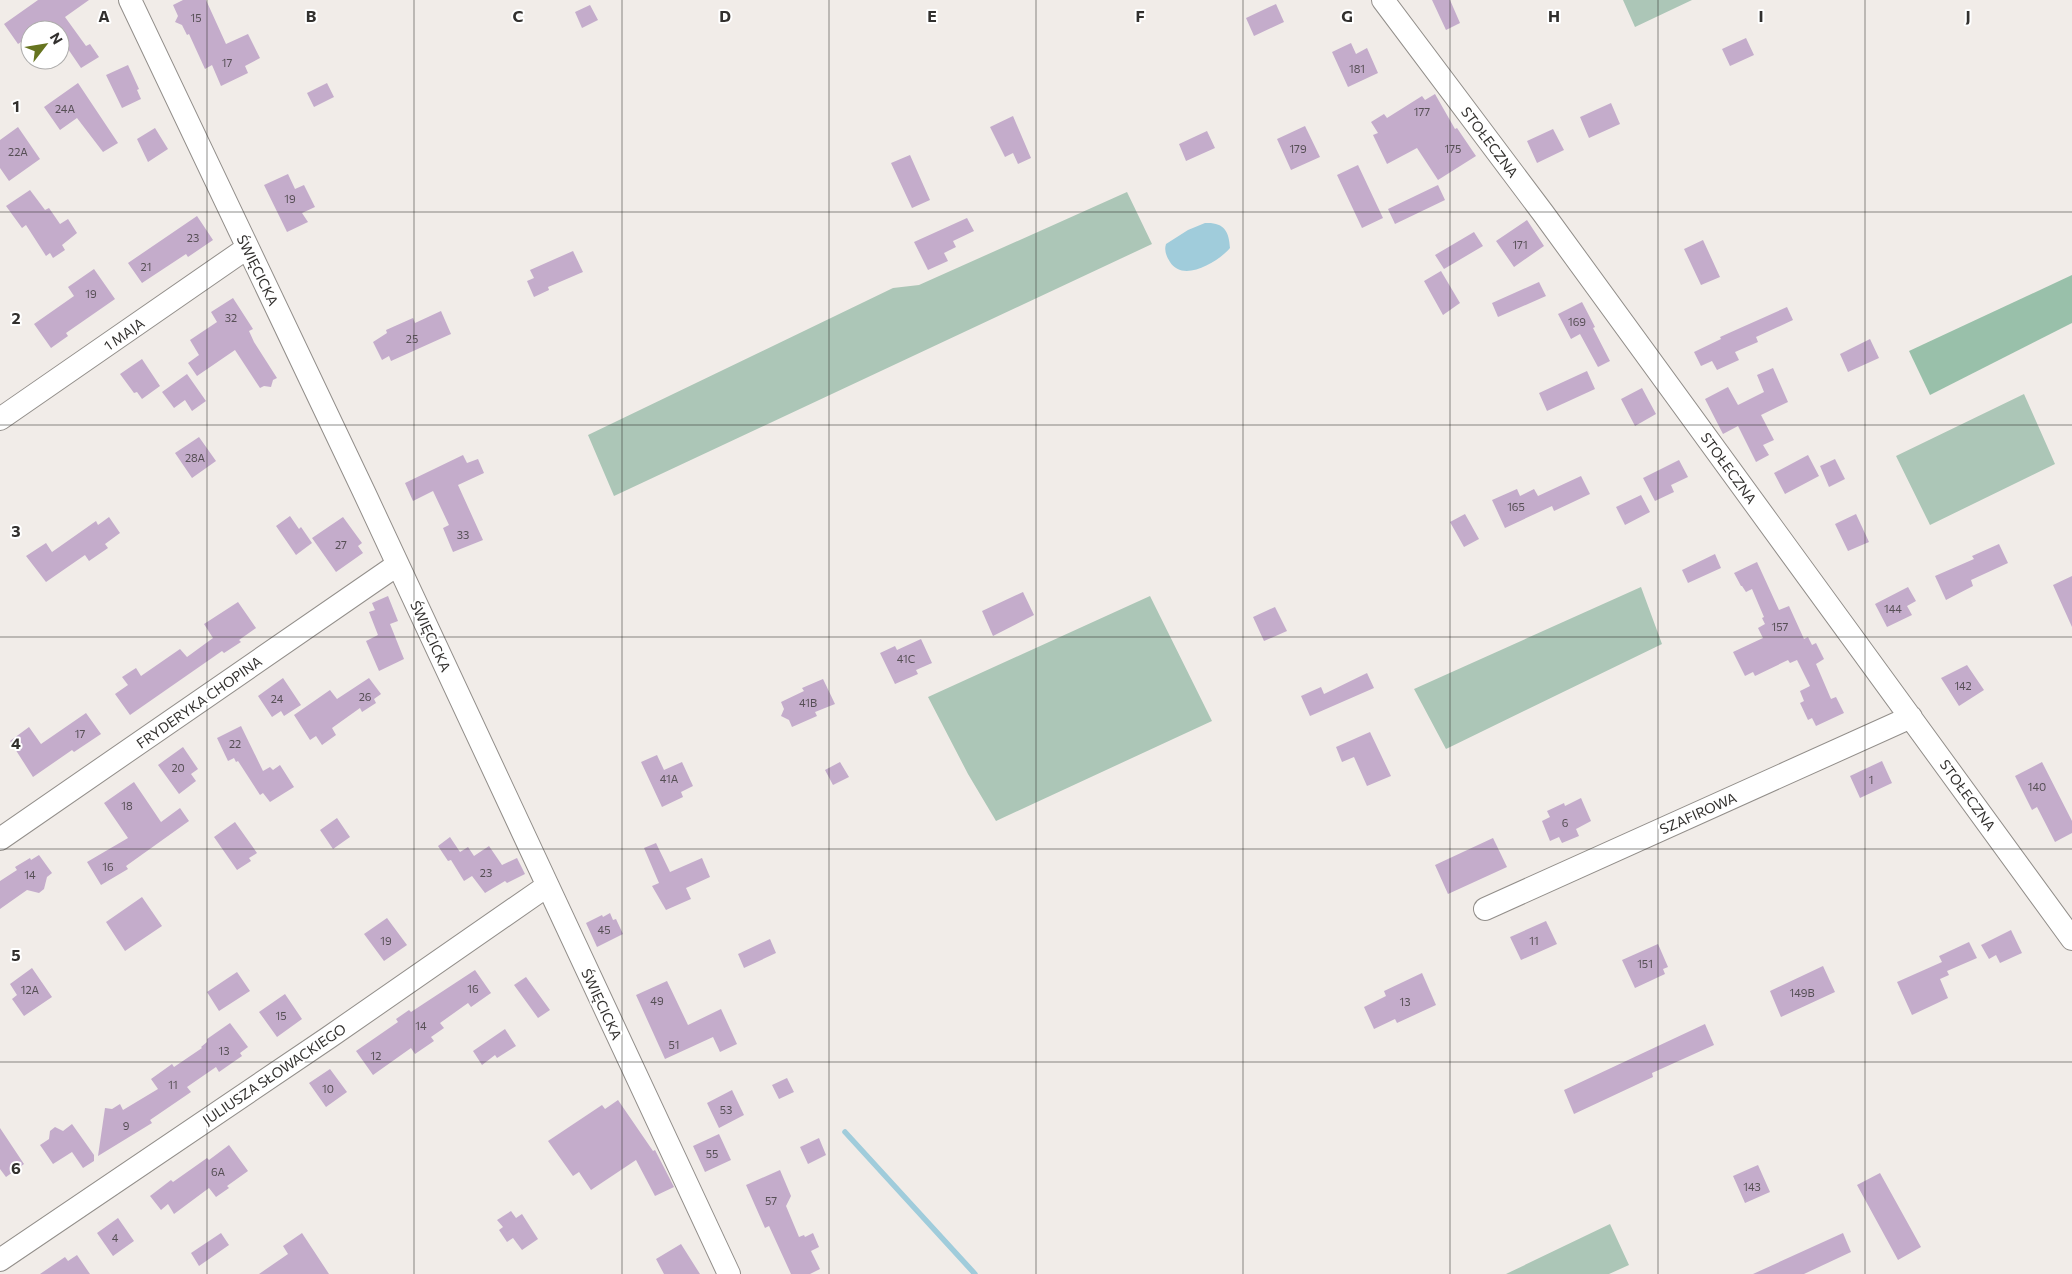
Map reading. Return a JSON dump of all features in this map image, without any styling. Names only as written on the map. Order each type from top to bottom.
[{"type":"street","name":"ŚWIĘCICKA","points":[[130,0],[364,492],[729,1274]]},
{"type":"street","name":"STOŁECZNA","points":[[1383,0],[1543,213],[2072,939]]},
{"type":"street","name":"1 MAJA","points":[[0,419],[247,248]]},
{"type":"street","name":"FRYDERYKA CHOPINA","points":[[0,839],[397,565]]},
{"type":"street","name":"SZAFIROWA","points":[[1485,910],[1911,717]]},
{"type":"street","name":"JULIUSZA SŁOWACKIEGO","points":[[0,1260],[328,1038],[548,886]]},
{"type":"green space","points":[[1623,0],[1692,0],[1635,27]]},
{"type":"green space","points":[[1127,192],[1152,244],[614,496],[588,435],[893,288],[919,285]]},
{"type":"green space","points":[[2072,275],[2072,323],[1930,395],[1909,351]]},
{"type":"green space","points":[[2024,394],[2055,464],[1930,525],[1896,456]]},
{"type":"green space","points":[[1641,587],[1662,644],[1446,749],[1414,689]]},
{"type":"green space","points":[[1150,596],[1212,721],[996,821],[968,774],[928,697]]},
{"type":"green space","points":[[1610,1224],[1629,1265],[1609,1274],[1506,1274]]},
{"type":"water","points":[[1205,223],[1217,224],[1227,232],[1230,248],[1217,259],[1200,268],[1183,271],[1176,268],[1166,255],[1166,244],[1188,230]]},
{"type":"building","points":[[38,0],[89,0],[65,17],[67,20],[20,20],[20,43],[18,44],[4,24]]},
{"type":"building","points":[[183,0],[206,0],[226,44],[248,34],[260,58],[245,66],[248,73],[221,86],[212,65],[205,69],[189,34],[187,35],[182,25],[175,22],[178,16],[173,5]]},
{"type":"building","points":[[1432,0],[1450,0],[1460,23],[1446,30]]},
{"type":"building","points":[[1276,4],[1284,22],[1254,36],[1246,18]]},
{"type":"building","points":[[590,5],[598,20],[582,28],[575,12]]},
{"type":"building","points":[[70,24],[86,46],[90,44],[99,57],[81,68],[70,52]]},
{"type":"building","points":[[1746,38],[1754,55],[1730,66],[1722,49]]},
{"type":"building","points":[[1351,43],[1356,54],[1367,48],[1378,73],[1348,87],[1332,52]]},
{"type":"building","points":[[128,65],[139,89],[137,90],[141,99],[122,108],[106,75]]},
{"type":"building","points":[[78,83],[118,143],[103,152],[77,118],[60,130],[44,107]]},
{"type":"building","points":[[327,83],[334,97],[314,107],[307,93]]},
{"type":"building","points":[[1435,94],[1455,129],[1457,128],[1476,156],[1438,180],[1417,148],[1387,164],[1373,135],[1378,133],[1371,122],[1384,114],[1387,118],[1422,96],[1425,100]]},
{"type":"building","points":[[1611,103],[1620,124],[1589,138],[1580,117]]},
{"type":"building","points":[[1013,116],[1031,158],[1018,164],[1013,153],[1005,157],[990,127]]},
{"type":"building","points":[[1305,126],[1320,157],[1291,170],[1277,139]]},
{"type":"building","points":[[18,127],[40,159],[9,181],[0,168],[0,140]]},
{"type":"building","points":[[155,128],[168,149],[148,162],[137,139]]},
{"type":"building","points":[[1553,129],[1564,150],[1537,163],[1527,141]]},
{"type":"building","points":[[1207,131],[1215,148],[1186,161],[1179,144]]},
{"type":"building","points":[[910,155],[930,200],[912,208],[891,163]]},
{"type":"building","points":[[1358,165],[1383,218],[1362,228],[1337,175]]},
{"type":"building","points":[[288,174],[295,189],[304,185],[315,207],[302,213],[308,222],[287,232],[264,185]]},
{"type":"building","points":[[1438,185],[1445,200],[1395,224],[1388,209]]},
{"type":"building","points":[[30,190],[45,210],[49,208],[60,224],[68,219],[77,233],[62,245],[65,250],[53,258],[50,253],[46,256],[26,225],[22,228],[6,206]]},
{"type":"building","points":[[197,216],[213,240],[188,257],[186,254],[142,283],[128,263]]},
{"type":"building","points":[[967,218],[974,231],[953,241],[956,247],[944,253],[948,261],[928,270],[914,242]]},
{"type":"building","points":[[1527,220],[1544,246],[1514,267],[1496,241]]},
{"type":"building","points":[[1474,232],[1483,246],[1444,269],[1435,255]]},
{"type":"building","points":[[1703,240],[1720,277],[1701,285],[1684,249]]},
{"type":"building","points":[[573,251],[583,272],[548,287],[549,290],[534,297],[527,281],[534,278],[530,270]]},
{"type":"building","points":[[94,269],[115,299],[66,333],[68,336],[51,348],[34,324],[74,296],[68,287]]},
{"type":"building","points":[[1441,271],[1460,303],[1443,315],[1424,281]]},
{"type":"building","points":[[1539,282],[1546,296],[1498,317],[1492,303]]},
{"type":"building","points":[[233,298],[253,329],[249,331],[254,342],[277,378],[273,380],[271,387],[264,386],[260,388],[235,350],[197,376],[188,363],[199,355],[190,340],[217,322],[211,312]]},
{"type":"building","points":[[1582,302],[1610,361],[1598,367],[1580,334],[1571,339],[1558,314]]},
{"type":"building","points":[[1787,307],[1793,320],[1756,337],[1758,342],[1735,352],[1739,360],[1717,370],[1712,361],[1701,366],[1694,352],[1721,339],[1720,337]]},
{"type":"building","points":[[441,311],[451,334],[391,361],[389,356],[382,360],[373,342],[387,333],[386,330],[413,318],[415,323]]},
{"type":"building","points":[[1870,339],[1879,358],[1848,372],[1840,354]]},
{"type":"building","points":[[142,359],[160,386],[142,399],[137,392],[134,393],[120,374]]},
{"type":"building","points":[[1773,368],[1788,402],[1761,415],[1774,440],[1763,445],[1769,455],[1756,462],[1738,426],[1723,434],[1705,399],[1728,387],[1738,405],[1764,392],[1757,375]]},
{"type":"building","points":[[1587,371],[1595,389],[1547,411],[1539,393]]},
{"type":"building","points":[[187,374],[206,401],[192,411],[185,400],[174,408],[162,392]]},
{"type":"building","points":[[1642,388],[1656,414],[1635,426],[1621,399]]},
{"type":"building","points":[[199,437],[216,461],[192,478],[175,453]]},
{"type":"building","points":[[463,455],[467,463],[478,459],[484,473],[458,485],[483,540],[453,552],[443,528],[449,525],[433,491],[413,501],[405,483]]},
{"type":"building","points":[[1808,455],[1819,476],[1785,494],[1774,473]]},
{"type":"building","points":[[1835,459],[1845,479],[1829,487],[1820,466]]},
{"type":"building","points":[[1679,460],[1688,477],[1671,485],[1674,492],[1655,501],[1643,478]]},
{"type":"building","points":[[1581,476],[1590,494],[1554,511],[1552,506],[1505,528],[1492,500],[1517,489],[1520,496],[1534,489],[1538,496]]},
{"type":"building","points":[[1641,495],[1650,512],[1625,525],[1616,507]]},
{"type":"building","points":[[1465,514],[1479,539],[1464,547],[1450,522]]},
{"type":"building","points":[[1856,514],[1869,542],[1848,551],[1835,524]]},
{"type":"building","points":[[290,516],[299,529],[301,527],[312,543],[296,555],[276,526]]},
{"type":"building","points":[[109,517],[120,533],[105,544],[108,548],[89,561],[85,555],[46,582],[26,556],[46,543],[52,552],[96,521],[98,525]]},
{"type":"building","points":[[343,517],[362,543],[358,546],[363,553],[336,572],[312,538]]},
{"type":"building","points":[[1999,544],[2008,563],[1971,580],[1973,586],[1946,600],[1935,576],[1974,559],[1972,556]]},
{"type":"building","points":[[1715,554],[1721,568],[1688,583],[1682,570]]},
{"type":"building","points":[[1757,562],[1779,610],[1789,606],[1804,639],[1808,637],[1812,645],[1816,643],[1824,659],[1816,664],[1831,699],[1836,697],[1844,713],[1816,726],[1812,718],[1808,720],[1800,703],[1804,701],[1800,691],[1810,686],[1797,660],[1790,663],[1788,660],[1755,676],[1753,672],[1745,676],[1733,652],[1763,638],[1758,628],[1765,624],[1762,618],[1764,617],[1752,589],[1746,592],[1734,573]]},
{"type":"building","points":[[2072,576],[2072,627],[2053,585]]},
{"type":"building","points":[[1908,587],[1916,601],[1907,606],[1912,615],[1887,627],[1875,604]]},
{"type":"building","points":[[1023,592],[1034,615],[993,636],[982,611]]},
{"type":"building","points":[[388,596],[398,621],[390,624],[404,659],[379,671],[366,641],[378,635],[369,612],[375,610],[372,603]]},
{"type":"building","points":[[238,602],[256,628],[239,640],[241,642],[224,653],[222,651],[130,715],[115,694],[128,685],[122,677],[136,668],[141,676],[180,649],[187,657],[213,638],[204,624]]},
{"type":"building","points":[[1275,607],[1287,631],[1264,641],[1253,617]]},
{"type":"building","points":[[921,639],[932,663],[916,670],[918,674],[895,684],[880,653],[895,646],[897,650]]},
{"type":"building","points":[[1967,665],[1984,690],[1959,706],[1941,678]]},
{"type":"building","points":[[1367,673],[1374,688],[1310,716],[1301,696],[1321,687],[1324,694]]},
{"type":"building","points":[[283,678],[301,705],[284,716],[281,711],[272,717],[258,696]]},
{"type":"building","points":[[369,678],[381,694],[374,699],[376,703],[362,712],[360,708],[332,728],[336,735],[322,745],[316,736],[310,740],[294,715],[330,690],[337,699]]},
{"type":"building","points":[[823,679],[835,704],[815,712],[817,716],[792,727],[789,720],[781,716],[784,709],[781,702],[804,691],[802,688]]},
{"type":"building","points":[[86,713],[101,734],[74,752],[72,750],[33,777],[10,741],[29,727],[41,744]]},
{"type":"building","points":[[241,726],[263,771],[270,767],[273,770],[280,765],[294,787],[270,802],[263,793],[260,795],[238,761],[236,762],[234,758],[228,761],[217,738]]},
{"type":"building","points":[[1370,732],[1391,776],[1367,786],[1354,757],[1342,762],[1336,747]]},
{"type":"building","points":[[183,747],[198,769],[191,774],[196,781],[179,794],[158,765]]},
{"type":"building","points":[[657,755],[664,770],[682,762],[693,786],[681,792],[683,797],[662,807],[641,762]]},
{"type":"building","points":[[1882,761],[1892,783],[1860,798],[1850,776]]},
{"type":"building","points":[[840,762],[849,777],[833,785],[825,770]]},
{"type":"building","points":[[2042,762],[2072,821],[2072,833],[2055,842],[2037,807],[2032,810],[2015,776]]},
{"type":"building","points":[[134,782],[161,822],[180,808],[189,821],[126,866],[128,869],[101,885],[87,862],[128,838],[104,803]]},
{"type":"building","points":[[1581,798],[1591,821],[1576,829],[1579,836],[1562,843],[1559,837],[1550,841],[1542,821],[1550,817],[1547,811],[1564,803],[1565,806]]},
{"type":"building","points":[[337,818],[350,837],[333,849],[320,830]]},
{"type":"building","points":[[235,822],[257,853],[249,858],[251,861],[237,870],[214,837]]},
{"type":"building","points":[[450,837],[460,852],[468,847],[474,856],[489,846],[502,865],[517,858],[525,874],[507,883],[505,881],[485,893],[472,876],[464,881],[451,860],[448,861],[438,846]]},
{"type":"building","points":[[1493,838],[1507,867],[1448,894],[1435,865]]},
{"type":"building","points":[[656,843],[670,872],[702,858],[710,877],[686,888],[691,899],[666,910],[652,886],[659,883],[644,848]]},
{"type":"building","points":[[39,855],[52,873],[47,877],[44,889],[39,893],[27,890],[0,909],[0,881],[17,870],[15,867]]},
{"type":"building","points":[[142,897],[162,926],[125,951],[106,922]]},
{"type":"building","points":[[610,913],[613,920],[616,919],[623,934],[597,947],[586,923]]},
{"type":"building","points":[[387,918],[407,945],[384,961],[364,934]]},
{"type":"building","points":[[1546,921],[1557,944],[1521,960],[1510,937]]},
{"type":"building","points":[[2011,930],[2022,953],[2000,963],[1996,955],[1989,959],[1981,945]]},
{"type":"building","points":[[770,939],[776,953],[744,968],[738,954]]},
{"type":"building","points":[[1969,942],[1977,958],[1947,971],[1949,975],[1940,979],[1948,998],[1912,1015],[1897,982],[1942,962],[1939,956]]},
{"type":"building","points":[[1658,944],[1668,967],[1663,969],[1665,974],[1635,988],[1622,960]]},
{"type":"building","points":[[1823,966],[1835,992],[1781,1017],[1770,991]]},
{"type":"building","points":[[32,968],[52,997],[24,1016],[12,999],[17,995],[10,984]]},
{"type":"building","points":[[475,970],[491,993],[471,1007],[468,1003],[440,1023],[444,1028],[431,1037],[434,1041],[415,1054],[411,1048],[373,1075],[356,1051],[398,1022],[396,1019],[409,1010],[411,1012]]},
{"type":"building","points":[[237,972],[250,991],[219,1011],[207,992]]},
{"type":"building","points":[[1422,973],[1436,1005],[1397,1023],[1395,1019],[1374,1029],[1364,1007],[1386,996],[1384,991]]},
{"type":"building","points":[[526,977],[550,1010],[538,1018],[514,985]]},
{"type":"building","points":[[667,981],[688,1025],[721,1009],[737,1044],[720,1052],[713,1037],[665,1059],[636,995]]},
{"type":"building","points":[[285,994],[302,1019],[277,1037],[259,1012]]},
{"type":"building","points":[[230,1023],[248,1047],[240,1053],[242,1056],[219,1072],[216,1067],[187,1087],[191,1092],[150,1120],[152,1123],[98,1156],[105,1108],[112,1109],[120,1104],[123,1110],[158,1089],[151,1079],[172,1064],[174,1067],[202,1048],[207,1039]]},
{"type":"building","points":[[1705,1024],[1714,1045],[1652,1073],[1653,1077],[1574,1114],[1564,1090]]},
{"type":"building","points":[[505,1029],[516,1046],[497,1058],[495,1055],[482,1065],[473,1051]]},
{"type":"building","points":[[330,1069],[347,1092],[326,1107],[309,1083]]},
{"type":"building","points":[[787,1078],[794,1092],[779,1099],[772,1085]]},
{"type":"building","points":[[732,1090],[744,1115],[719,1128],[707,1103]]},
{"type":"building","points":[[618,1100],[653,1151],[655,1150],[674,1187],[655,1196],[636,1160],[591,1190],[579,1172],[573,1176],[548,1141],[602,1105],[605,1109]]},
{"type":"building","points":[[72,1124],[94,1155],[94,1161],[83,1168],[72,1152],[53,1164],[40,1145],[49,1139],[50,1131],[55,1127],[63,1131]]},
{"type":"building","points":[[0,1128],[24,1164],[6,1177],[0,1169]]},
{"type":"building","points":[[719,1134],[731,1160],[705,1172],[693,1146]]},
{"type":"building","points":[[819,1138],[826,1155],[808,1164],[800,1147]]},
{"type":"building","points":[[229,1145],[248,1171],[227,1186],[229,1188],[216,1197],[209,1188],[174,1214],[168,1204],[161,1210],[150,1196],[171,1180],[173,1182]]},
{"type":"building","points":[[1758,1165],[1770,1192],[1745,1203],[1733,1176]]},
{"type":"building","points":[[780,1170],[791,1196],[786,1206],[799,1237],[804,1235],[805,1237],[813,1233],[819,1247],[811,1251],[820,1269],[810,1274],[791,1274],[769,1226],[765,1228],[746,1185]]},
{"type":"building","points":[[1880,1173],[1921,1247],[1898,1260],[1857,1185]]},
{"type":"building","points":[[511,1211],[516,1218],[522,1214],[538,1239],[522,1250],[513,1238],[507,1242],[499,1230],[503,1227],[497,1220]]},
{"type":"building","points":[[118,1218],[134,1241],[113,1256],[97,1233]]},
{"type":"building","points":[[221,1233],[229,1245],[199,1266],[191,1253]]},
{"type":"building","points":[[302,1233],[329,1274],[259,1274],[288,1254],[283,1246]]},
{"type":"building","points":[[1843,1233],[1851,1252],[1804,1274],[1753,1274]]},
{"type":"building","points":[[681,1244],[700,1274],[664,1274],[656,1259]]},
{"type":"building","points":[[77,1255],[90,1274],[40,1274],[65,1257],[68,1261]]},
{"type":"waterway","points":[[845,1132],[975,1274]]}]
